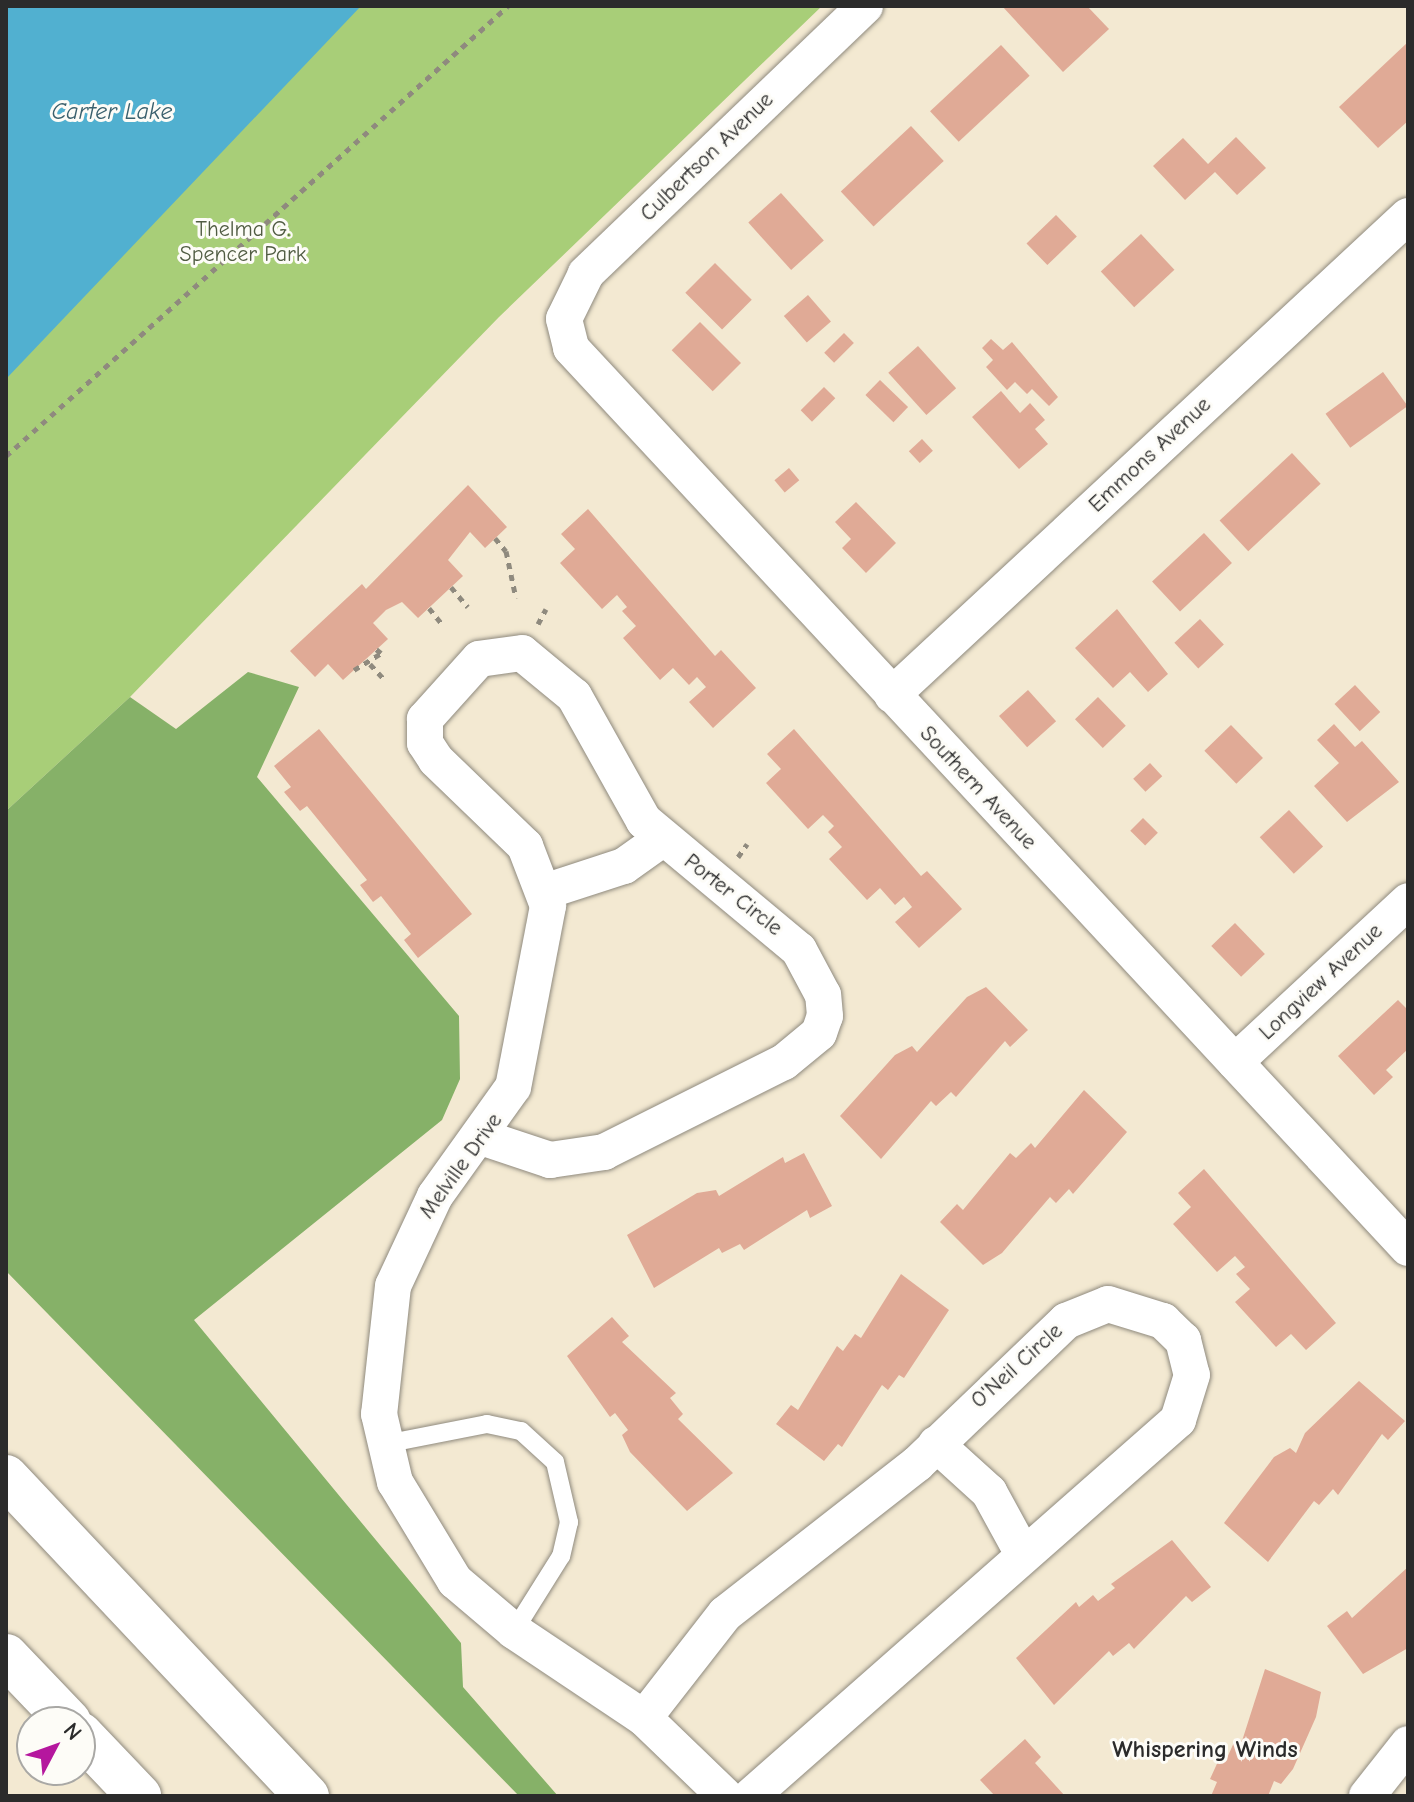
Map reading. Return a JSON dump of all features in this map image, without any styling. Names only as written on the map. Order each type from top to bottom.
[{"type":"highway","points":[[6,1477],[307,1796]]},
{"type":"highway","points":[[166,1647],[325,1796]]},
{"type":"highway","points":[[6,1656],[54,1706]]},
{"type":"highway","points":[[96,1751],[139,1796]]},
{"type":"street","name":"Culbertson Avenue","points":[[564,319],[586,274],[865,6]]},
{"type":"street","name":"Emmons Avenue","points":[[892,695],[1408,216]]},
{"type":"street","name":"Southern Avenue","points":[[564,319],[571,348],[588,372],[1408,1248]]},
{"type":"street","name":"Porter Circle","points":[[484,1138],[550,1160],[604,1152],[784,1062],[819,1033],[823,995],[799,950],[772,921],[662,839],[629,804],[574,696],[522,653],[479,659],[425,719],[425,743],[436,760],[525,846],[547,891]]},
{"type":"street","points":[[547,891],[624,866],[662,839]]},
{"type":"street","name":"Melville Drive","points":[[547,891],[513,1087],[484,1138],[435,1196],[393,1286],[379,1377],[385,1444],[395,1482],[435,1555],[514,1631],[644,1718],[725,1796]]},
{"type":"street","name":"Longview Avenue","points":[[1235,1062],[1408,901]]},
{"type":"street","name":"O'Neil Circle","points":[[644,1718],[725,1614],[936,1444],[1003,1376],[1088,1309],[1141,1309],[1183,1340],[1192,1375],[1178,1420],[751,1796]]},
{"type":"street","points":[[936,1444],[989,1492],[1023,1554]]},
{"type":"street","points":[[1367,1796],[1408,1744]]},
{"type":"lane","points":[[385,1444],[487,1424],[521,1431],[555,1462],[569,1522],[561,1556],[514,1631]]},
{"type":"path","points":[[6,456],[508,6]]},
{"type":"path","points":[[495,538],[506,551],[516,598]]},
{"type":"path","points":[[451,587],[468,607]]},
{"type":"path","points":[[429,608],[441,623]]},
{"type":"path","points":[[354,670],[370,664],[381,653],[376,649]]},
{"type":"path","points":[[370,664],[384,679]]},
{"type":"green space","name":"Thelma G. Spencer Park","points":[[6,6],[822,6],[499,317],[130,697],[6,811]]},
{"type":"green space","points":[[248,672],[299,687],[257,777],[459,1016],[460,1079],[442,1120],[194,1320],[461,1643],[463,1687],[558,1796],[519,1796],[6,1271],[6,811],[130,697],[176,729]]},
{"type":"water","name":"Carter Lake","points":[[6,6],[361,6],[6,379]]},
{"type":"building","points":[[1002,6],[1087,6],[1109,29],[1063,72]]},
{"type":"building","points":[[1408,42],[1408,121],[1378,148],[1339,107]]},
{"type":"building","points":[[1001,45],[1030,76],[959,142],[930,111]]},
{"type":"building","points":[[911,126],[944,161],[874,227],[841,191]]},
{"type":"building","points":[[1236,137],[1266,168],[1237,195],[1215,172],[1185,200],[1153,166],[1183,138],[1208,164]]},
{"type":"building","points":[[781,193],[824,241],[791,270],[748,222]]},
{"type":"building","points":[[1056,215],[1077,237],[1047,265],[1027,243]]},
{"type":"building","points":[[1141,234],[1174,270],[1134,307],[1101,272]]},
{"type":"building","points":[[715,263],[752,300],[722,329],[685,293]]},
{"type":"building","points":[[808,295],[831,321],[807,342],[784,316]]},
{"type":"building","points":[[700,322],[741,363],[713,391],[672,350]]},
{"type":"building","points":[[844,333],[854,343],[834,363],[824,353]]},
{"type":"building","points":[[991,339],[1003,350],[1012,342],[1058,397],[1049,406],[1032,389],[1027,394],[1015,382],[1007,390],[986,367],[993,360],[982,348]]},
{"type":"building","points":[[918,346],[956,388],[926,415],[888,373]]},
{"type":"building","points":[[1383,372],[1408,406],[1350,448],[1326,414]]},
{"type":"building","points":[[880,380],[908,407],[893,422],[865,395]]},
{"type":"building","points":[[824,387],[835,398],[812,422],[801,410]]},
{"type":"building","points":[[1001,391],[1020,413],[1030,403],[1045,420],[1035,429],[1048,444],[1019,469],[972,417]]},
{"type":"building","points":[[922,439],[933,451],[920,463],[909,451]]},
{"type":"building","points":[[1292,453],[1321,484],[1248,551],[1220,521]]},
{"type":"building","points":[[789,468],[799,480],[785,492],[774,480]]},
{"type":"building","points":[[468,485],[507,527],[485,548],[470,532],[448,560],[463,576],[418,618],[402,602],[386,610],[373,623],[388,639],[343,680],[328,664],[315,677],[290,651],[362,584],[366,589]]},
{"type":"building","points":[[856,502],[896,543],[866,573],[842,548],[851,539],[835,522]]},
{"type":"building","points":[[588,509],[715,656],[721,650],[756,688],[713,728],[689,702],[706,687],[697,677],[689,685],[673,668],[660,680],[623,638],[636,626],[622,611],[627,607],[617,595],[602,609],[560,563],[575,549],[561,534]]},
{"type":"building","points":[[1204,533],[1232,563],[1180,611],[1152,581]]},
{"type":"building","points":[[1117,609],[1168,674],[1148,692],[1130,672],[1113,688],[1075,648]]},
{"type":"building","points":[[1200,619],[1224,645],[1198,668],[1174,643]]},
{"type":"building","points":[[1355,685],[1380,712],[1360,731],[1335,704]]},
{"type":"building","points":[[1028,690],[1056,721],[1027,747],[999,716]]},
{"type":"building","points":[[1098,697],[1126,726],[1103,748],[1075,719]]},
{"type":"building","points":[[1334,724],[1355,747],[1362,741],[1399,782],[1347,822],[1314,786],[1339,763],[1317,740]]},
{"type":"building","points":[[1231,725],[1263,758],[1236,784],[1204,751]]},
{"type":"building","points":[[319,729],[472,914],[418,958],[404,940],[411,934],[381,896],[373,902],[360,885],[367,880],[307,806],[300,811],[284,792],[291,787],[274,766]]},
{"type":"building","points":[[794,729],[921,876],[927,871],[962,909],[919,948],[895,922],[912,907],[904,897],[895,905],[880,888],[867,900],[829,859],[842,847],[828,832],[834,826],[823,815],[808,829],[766,783],[781,769],[767,754]]},
{"type":"building","points":[[1150,763],[1162,776],[1145,792],[1133,779]]},
{"type":"building","points":[[1289,810],[1323,847],[1294,874],[1260,837]]},
{"type":"building","points":[[1143,818],[1158,833],[1145,846],[1130,831]]},
{"type":"building","points":[[1235,923],[1265,954],[1241,977],[1211,946]]},
{"type":"building","points":[[986,987],[1028,1030],[1010,1047],[1005,1041],[956,1097],[951,1092],[936,1106],[931,1101],[881,1159],[840,1116],[895,1055],[912,1046],[917,1052],[967,997]]},
{"type":"building","points":[[1398,1000],[1408,1010],[1408,1049],[1386,1070],[1393,1077],[1374,1095],[1338,1056]]},
{"type":"building","points":[[1084,1090],[1127,1132],[1073,1194],[1069,1189],[1056,1203],[1050,1197],[1002,1253],[983,1265],[940,1222],[957,1204],[963,1210],[1010,1153],[1016,1158],[1031,1143],[1035,1148]]},
{"type":"building","points":[[804,1153],[832,1206],[810,1218],[807,1210],[744,1250],[740,1244],[722,1253],[719,1248],[654,1288],[627,1235],[697,1193],[716,1190],[719,1196],[783,1157],[785,1163]]},
{"type":"building","points":[[1204,1169],[1336,1323],[1306,1350],[1291,1334],[1276,1347],[1235,1302],[1250,1289],[1236,1274],[1245,1267],[1235,1256],[1217,1272],[1173,1224],[1191,1207],[1178,1193]]},
{"type":"building","points":[[901,1274],[949,1310],[904,1378],[899,1375],[888,1390],[882,1385],[842,1447],[838,1444],[824,1461],[776,1424],[791,1405],[798,1410],[837,1346],[843,1351],[855,1334],[861,1338]]},
{"type":"building","points":[[612,1317],[629,1336],[622,1342],[676,1393],[670,1398],[683,1414],[678,1419],[733,1473],[687,1511],[630,1452],[622,1435],[628,1430],[615,1413],[610,1417],[567,1356]]},
{"type":"building","points":[[1359,1381],[1405,1421],[1388,1440],[1382,1434],[1338,1495],[1333,1489],[1319,1505],[1314,1501],[1268,1562],[1224,1523],[1274,1457],[1290,1448],[1296,1453],[1305,1433]]},
{"type":"building","points":[[1172,1540],[1211,1587],[1192,1602],[1186,1596],[1134,1649],[1129,1643],[1113,1656],[1109,1651],[1054,1705],[1016,1658],[1076,1602],[1079,1607],[1093,1595],[1098,1601],[1115,1588],[1111,1584]]},
{"type":"building","points":[[1408,1567],[1408,1648],[1363,1674],[1327,1626],[1347,1611],[1352,1618]]},
{"type":"building","points":[[1265,1669],[1321,1692],[1316,1717],[1293,1769],[1281,1784],[1274,1781],[1268,1796],[1211,1796],[1217,1782],[1210,1779],[1221,1755],[1227,1758],[1236,1738],[1242,1741]]},
{"type":"building","points":[[1025,1739],[1041,1757],[1035,1763],[1065,1796],[995,1796],[980,1780]]},
{"type":"district","name":"Whispering Winds","points":[[1205,1750]]}]
